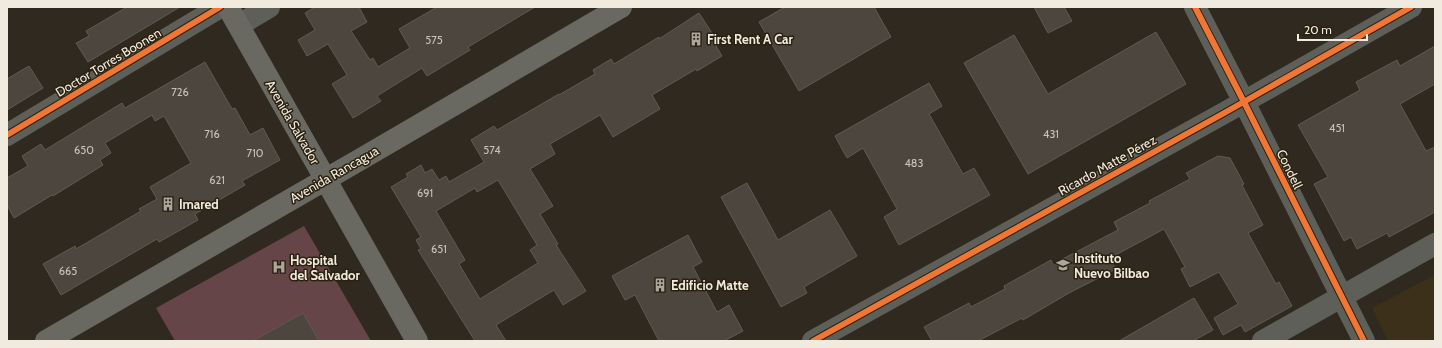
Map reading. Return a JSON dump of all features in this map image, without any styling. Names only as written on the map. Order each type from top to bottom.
[{"type":"main road","name":"Avenida Rancagua","points":[[46,341],[621,7]]},
{"type":"main road","name":"Avenida Salvador","points":[[234,16],[417,341]]},
{"type":"street","name":"Doctor Torres Boonen","points":[[7,135],[220,7]]},
{"type":"street","points":[[234,16],[269,7]]},
{"type":"street","name":"Condell","points":[[1195,7],[1364,341]]},
{"type":"street","name":"Ricardo Matte Pérez","points":[[813,341],[1412,7]]},
{"type":"street","points":[[1263,341],[1435,244]]},
{"type":"shaded area","name":"Hospital del Salvador","points":[[304,226],[371,341],[319,341],[303,313],[253,341],[175,341],[156,308]]},
{"type":"shaded area","points":[[1435,275],[1435,341],[1388,341],[1372,308]]},
{"type":"building","points":[[127,7],[180,7],[88,62],[76,43],[89,36],[86,31]]},
{"type":"building","points":[[315,7],[359,7],[367,22],[351,31],[370,60],[373,58],[378,67],[410,48],[399,29],[437,7],[535,7],[468,47],[470,50],[427,76],[422,68],[377,96],[381,101],[353,118],[332,84],[347,75],[328,44],[307,56],[298,40],[315,30],[305,13]]},
{"type":"building","points":[[785,7],[874,7],[891,37],[799,91],[759,22]]},
{"type":"building","points":[[1034,7],[1064,7],[1072,21],[1048,33]]},
{"type":"building","points":[[699,13],[719,44],[716,46],[722,56],[697,71],[696,69],[652,95],[660,109],[613,137],[600,115],[550,144],[555,154],[530,169],[553,206],[540,214],[558,244],[556,245],[586,291],[563,305],[554,290],[496,325],[506,341],[475,341],[418,250],[421,249],[416,240],[421,237],[391,187],[408,177],[406,174],[421,165],[425,173],[432,169],[439,180],[446,176],[449,182],[484,162],[471,140],[494,126],[497,130],[559,95],[595,74],[593,70],[611,59],[614,64],[659,37],[659,39]],"holes":[[[498,180],[537,245],[530,250],[538,263],[480,299],[459,264],[465,260],[436,211],[475,188],[477,192]]]},
{"type":"building","points":[[1156,32],[1186,84],[1028,174],[964,63],[1014,35],[1048,94]]},
{"type":"building","points":[[1435,46],[1435,84],[1400,104],[1426,151],[1435,147],[1435,212],[1389,237],[1387,233],[1357,249],[1351,237],[1344,241],[1314,184],[1328,177],[1298,125],[1360,90],[1356,82],[1397,60],[1400,66]]},
{"type":"building","points":[[205,62],[232,109],[235,108],[250,135],[263,128],[280,160],[242,181],[245,185],[195,214],[198,220],[159,242],[157,239],[61,295],[43,264],[75,246],[76,249],[141,211],[139,209],[157,199],[150,187],[191,163],[164,116],[155,121],[152,115],[105,143],[111,153],[100,160],[103,165],[14,218],[7,205],[7,178],[28,166],[22,156],[41,144],[45,150],[122,103],[125,108]]},
{"type":"building","points":[[29,66],[43,88],[7,110],[7,79]]},
{"type":"building","points":[[929,83],[942,106],[929,114],[963,174],[974,168],[990,195],[899,245],[884,217],[897,209],[863,148],[847,158],[835,136]]},
{"type":"building","points":[[1218,156],[1230,158],[1244,184],[1242,185],[1263,225],[1248,233],[1276,284],[1279,282],[1292,306],[1245,332],[1241,325],[1223,335],[1214,318],[1238,304],[1219,272],[1190,287],[1181,269],[1185,267],[1164,229],[1110,258],[1116,269],[1069,293],[1023,320],[1022,318],[978,341],[932,341],[924,327],[969,303],[971,307],[1005,289],[1004,286],[1051,260],[1053,264],[1118,230],[1114,222],[1190,179],[1186,173]]},
{"type":"building","points":[[747,183],[778,240],[830,210],[857,256],[804,287],[807,293],[781,307],[721,197]]},
{"type":"building","name":"Edificio Matte","points":[[688,235],[702,262],[693,267],[717,312],[729,305],[743,331],[724,341],[659,341],[635,295],[625,300],[612,276]]},
{"type":"building","points":[[1194,298],[1213,330],[1193,341],[1119,341]]},
{"type":"building","points":[[303,313],[319,341],[253,341]]},
{"type":"cycle path","points":[[7,135],[220,7]]},
{"type":"cycle path","points":[[1195,7],[1364,341]]},
{"type":"cycle path","points":[[813,341],[1226,112],[1411,7]]},
{"type":"place","name":"First Rent A Car","points":[[696,39]]},
{"type":"place","name":"Imared","points":[[168,204]]},
{"type":"place","name":"Instituto Nuevo Bilbao","points":[[1063,265]]},
{"type":"place","name":"Hospital del Salvador","points":[[279,267]]},
{"type":"place","name":"Edificio Matte","points":[[660,285]]}]
